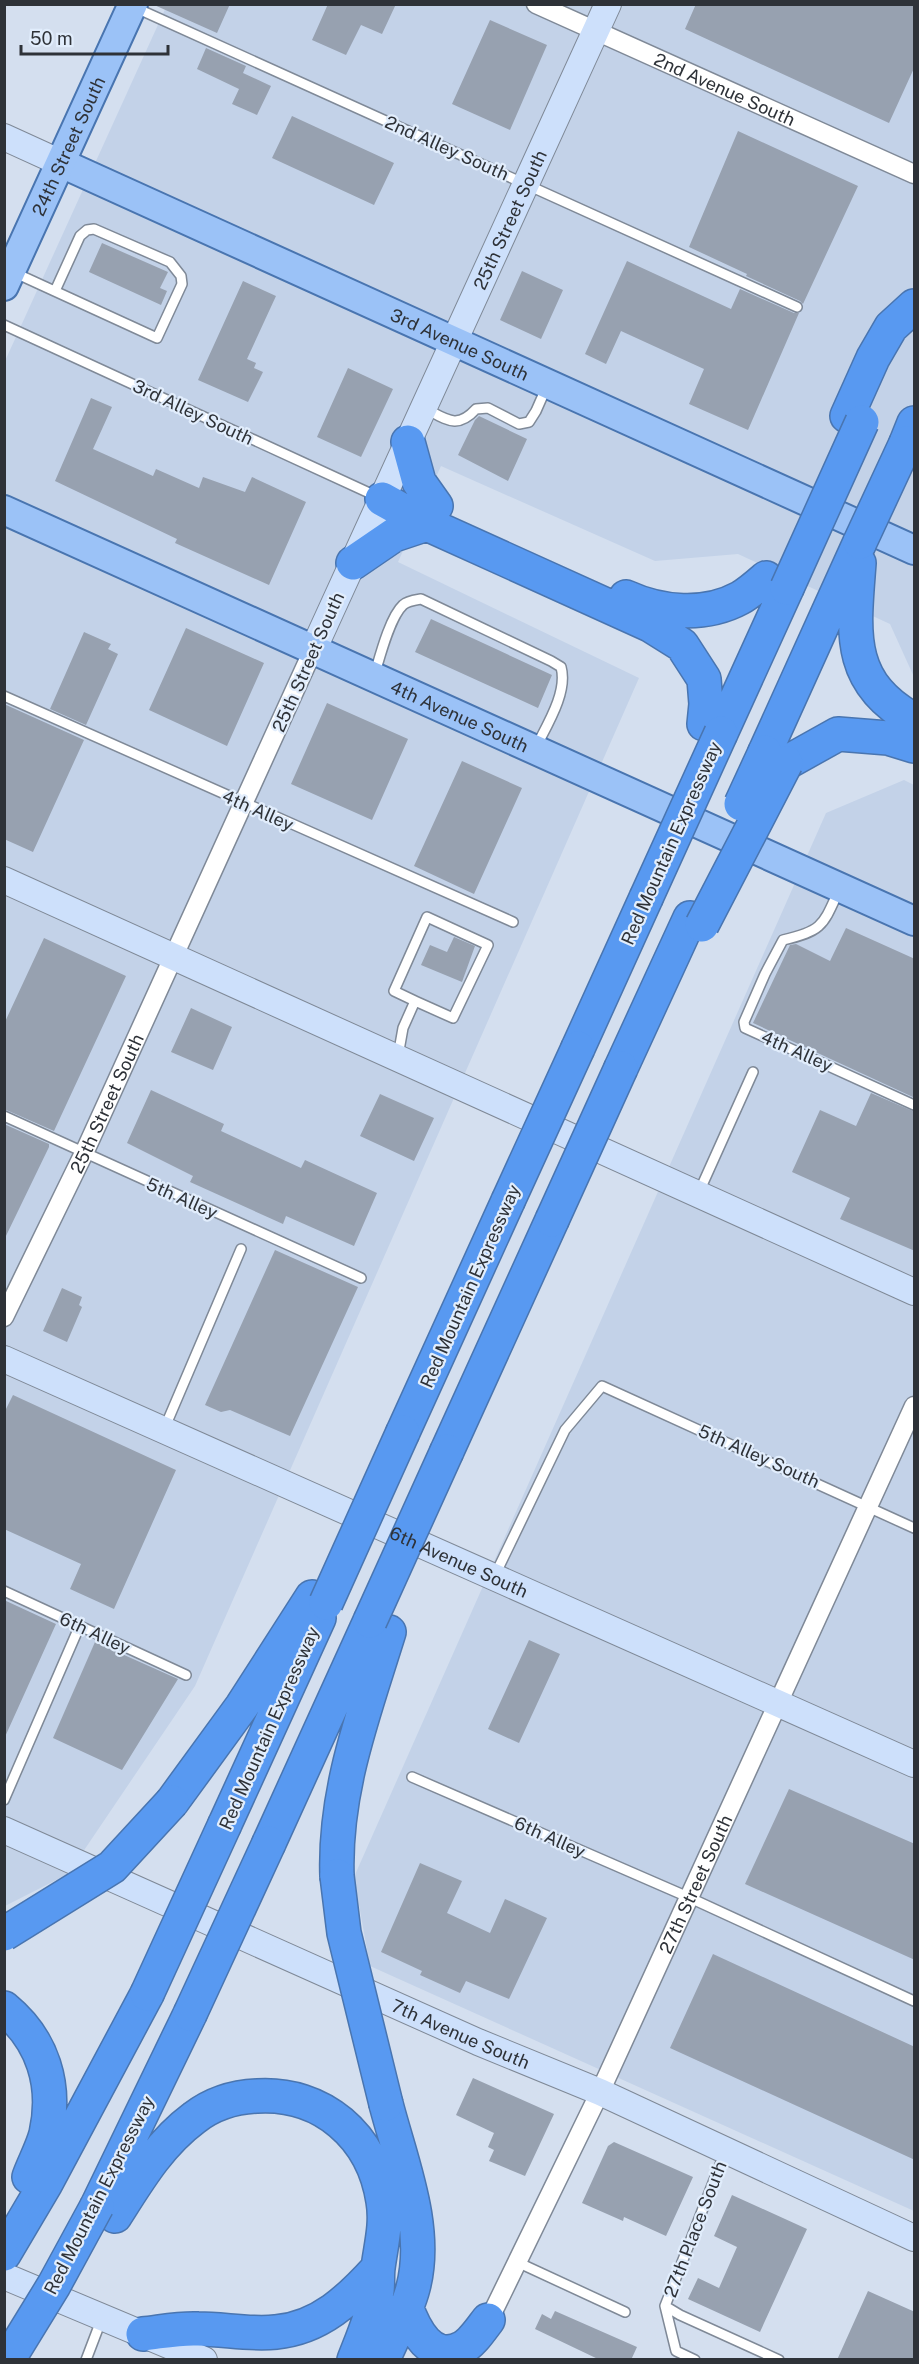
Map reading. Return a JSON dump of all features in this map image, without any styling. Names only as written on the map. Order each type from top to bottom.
[{"type":"highway","name":"Red Mountain Expressway","points":[[38,2180],[147,1994],[225,1824],[319,1600],[397,1429],[416,1373],[441,1350],[682,818],[712,729],[776,583],[854,419],[873,358],[891,327],[915,307]]},
{"type":"highway","points":[[775,758],[843,616],[860,542],[910,433]]},
{"type":"highway","points":[[408,442],[419,482],[432,515],[636,601],[673,611],[706,610],[776,583]]},
{"type":"highway","points":[[386,491],[650,625],[682,645],[704,679],[706,704],[712,729]]},
{"type":"highway","points":[[353,563],[394,535],[432,515]]},
{"type":"highway","points":[[843,616],[868,679],[883,698],[915,720]]},
{"type":"highway","points":[[775,758],[838,734],[888,738],[915,746]]},
{"type":"highway","name":"Red Mountain Expressway","points":[[8,2360],[54,2285],[106,2211],[190,2014],[269,1843],[379,1627],[422,1507],[647,1011],[696,921],[775,758]]},
{"type":"highway","points":[[4,1934],[112,1867],[171,1802],[319,1600]]},
{"type":"highway","points":[[379,1627],[348,1764],[338,1829],[338,1876],[344,1932],[410,2197],[417,2235],[417,2269],[413,2289],[383,2360]]},
{"type":"highway","points":[[4,2008],[30,2036],[42,2057],[49,2078],[50,2099],[38,2180],[8,2249]]},
{"type":"highway","points":[[28,2360],[106,2211],[153,2157],[179,2129],[221,2102],[245,2096],[270,2095],[312,2103],[347,2127],[370,2160],[383,2200],[384,2242],[378,2268],[377,2290],[372,2311],[354,2360]]},
{"type":"highway","points":[[143,2334],[196,2329],[276,2332],[301,2327],[321,2319],[339,2307],[378,2268]]},
{"type":"highway","points":[[406,2306],[412,2324],[422,2341],[431,2349],[442,2352],[453,2352],[464,2348],[488,2320]]},
{"type":"main road","name":"24th Street South","points":[[8,279],[131,5]]},
{"type":"main road","name":"3rd Avenue South","points":[[61,163],[915,550]]},
{"type":"main road","name":"4th Avenue South","points":[[4,510],[915,921]]},
{"type":"street","name":"2nd Avenue South","points":[[536,4],[915,174]]},
{"type":"street","name":"25th Street South","points":[[4,1317],[85,1151],[608,4]]},
{"type":"street","name":"3rd Avenue South","points":[[4,137],[61,163]]},
{"type":"street","points":[[4,880],[915,1292]]},
{"type":"street","name":"6th Avenue South","points":[[4,1359],[915,1764]]},
{"type":"street","name":"27th Street South","points":[[472,2360],[488,2320],[600,2092],[915,1406]]},
{"type":"street","name":"7th Avenue South","points":[[4,1830],[478,2042],[600,2092],[725,2152],[915,2238]]},
{"type":"street","points":[[4,2276],[204,2360]]},
{"type":"lane","name":"2nd Alley South","points":[[131,5],[797,307]]},
{"type":"lane","points":[[8,279],[55,291],[157,338],[182,284],[181,276],[170,262],[94,229],[87,230],[80,236],[55,291]]},
{"type":"lane","name":"3rd Alley South","points":[[4,325],[386,491]]},
{"type":"lane","points":[[423,408],[456,422],[467,419],[476,409],[488,408],[519,424],[529,422],[548,384]]},
{"type":"lane","points":[[374,676],[384,644],[403,604],[421,599],[561,667],[563,680],[558,696],[535,749]]},
{"type":"lane","name":"4th Alley","points":[[4,696],[513,922]]},
{"type":"lane","name":"4th Alley","points":[[840,888],[824,924],[804,935],[783,940],[744,1022],[745,1028],[915,1105]]},
{"type":"lane","points":[[427,916],[488,945],[453,1018],[415,1001],[394,991],[427,916]]},
{"type":"lane","points":[[398,1058],[403,1028],[415,1001]]},
{"type":"lane","points":[[698,1194],[753,1072]]},
{"type":"lane","name":"5th Alley","points":[[4,1116],[361,1278]]},
{"type":"lane","points":[[164,1430],[241,1249]]},
{"type":"lane","name":"5th Alley South","points":[[494,1576],[565,1430],[602,1386],[915,1528]]},
{"type":"lane","name":"6th Alley","points":[[4,1591],[186,1675]]},
{"type":"lane","points":[[4,1800],[80,1625]]},
{"type":"lane","name":"6th Alley","points":[[412,1777],[688,1897],[915,2001]]},
{"type":"lane","name":"27th Place South","points":[[665,2306],[725,2152]]},
{"type":"lane","points":[[517,2262],[626,2312]]},
{"type":"lane","points":[[665,2306],[676,2355],[695,2360]]},
{"type":"lane","points":[[665,2306],[779,2360]]},
{"type":"lane","points":[[86,2360],[102,2318]]},
{"type":"shaded area","points":[[167,5],[914,5],[914,677],[890,624],[738,554],[655,561],[441,466],[398,562],[639,678],[195,1686],[68,1874],[5,1906],[5,361]]},
{"type":"shaded area","points":[[904,780],[914,785],[914,2211],[370,1966],[354,1877],[826,813]]},
{"type":"building","points":[[152,4],[230,4],[217,33]]},
{"type":"building","points":[[328,4],[396,4],[382,34],[361,25],[346,55],[312,40]]},
{"type":"building","points":[[696,4],[915,4],[915,66],[889,123],[685,29]]},
{"type":"building","points":[[490,20],[547,45],[510,130],[452,104]]},
{"type":"building","points":[[206,48],[246,66],[243,73],[271,86],[257,115],[232,104],[239,89],[197,69]]},
{"type":"building","points":[[292,116],[394,163],[374,205],[272,158]]},
{"type":"building","points":[[738,131],[858,186],[803,304],[689,247]]},
{"type":"building","points":[[102,243],[168,272],[160,288],[167,291],[161,305],[89,272]]},
{"type":"building","points":[[627,261],[731,309],[740,289],[794,313],[799,313],[748,430],[689,404],[704,369],[621,331],[606,364],[585,354]]},
{"type":"building","points":[[522,271],[563,290],[541,339],[500,320]]},
{"type":"building","points":[[243,281],[276,296],[247,359],[256,363],[254,368],[263,372],[248,402],[198,380]]},
{"type":"building","points":[[348,368],[393,389],[361,457],[317,437]]},
{"type":"building","points":[[91,398],[112,407],[93,449],[153,476],[156,469],[199,488],[203,477],[245,492],[252,477],[306,502],[269,585],[175,543],[177,539],[55,481]]},
{"type":"building","points":[[479,416],[527,439],[508,481],[458,455]]},
{"type":"building","points":[[431,619],[552,675],[538,708],[415,652]]},
{"type":"building","points":[[186,628],[264,663],[227,746],[149,710]]},
{"type":"building","points":[[84,632],[111,644],[108,649],[118,654],[86,725],[50,709]]},
{"type":"building","points":[[327,703],[408,739],[372,820],[291,784]]},
{"type":"building","points":[[4,704],[84,740],[33,852],[4,839]]},
{"type":"building","points":[[462,761],[522,788],[474,894],[414,866]]},
{"type":"building","points":[[846,928],[915,959],[915,1098],[753,1023],[790,945],[796,944],[830,961]]},
{"type":"building","points":[[454,937],[475,946],[462,982],[421,965],[430,945],[447,952]]},
{"type":"building","points":[[44,938],[126,976],[54,1131],[4,1109],[4,1024]]},
{"type":"building","points":[[191,1008],[232,1027],[213,1070],[171,1052]]},
{"type":"building","points":[[151,1090],[224,1124],[221,1131],[301,1168],[305,1160],[377,1193],[354,1246],[286,1216],[283,1224],[190,1182],[193,1176],[127,1143]]},
{"type":"building","points":[[871,1093],[915,1112],[915,1251],[840,1219],[850,1198],[792,1172],[820,1110],[856,1126]]},
{"type":"building","points":[[380,1094],[434,1118],[414,1161],[360,1136]]},
{"type":"building","points":[[4,1124],[49,1144],[49,1147],[4,1240]]},
{"type":"building","points":[[275,1250],[358,1287],[290,1436],[230,1410],[221,1412],[205,1405]]},
{"type":"building","points":[[62,1288],[82,1297],[79,1305],[82,1307],[67,1342],[43,1331]]},
{"type":"building","points":[[13,1395],[176,1470],[114,1609],[70,1589],[81,1564],[4,1529],[4,1413]]},
{"type":"building","points":[[4,1600],[56,1624],[4,1739]]},
{"type":"building","points":[[529,1640],[560,1654],[519,1743],[488,1729]]},
{"type":"building","points":[[95,1642],[178,1679],[122,1770],[53,1738]]},
{"type":"building","points":[[789,1789],[915,1844],[915,1960],[745,1884]]},
{"type":"building","points":[[420,1863],[462,1881],[447,1913],[490,1933],[505,1899],[547,1918],[509,1999],[466,1981],[460,1993],[420,1975],[422,1971],[381,1952]]},
{"type":"building","points":[[713,1954],[915,2047],[915,2160],[670,2048]]},
{"type":"building","points":[[473,2078],[554,2114],[525,2176],[489,2161],[494,2150],[488,2147],[494,2133],[456,2115]]},
{"type":"building","points":[[614,2142],[693,2177],[666,2236],[624,2217],[623,2221],[582,2203],[608,2146]]},
{"type":"building","points":[[732,2195],[807,2229],[760,2332],[688,2299],[698,2278],[719,2288],[737,2247],[714,2236]]},
{"type":"building","points":[[868,2291],[915,2312],[915,2360],[837,2360]]},
{"type":"building","points":[[555,2311],[637,2347],[631,2360],[600,2360],[535,2329],[542,2314],[551,2319]]}]
